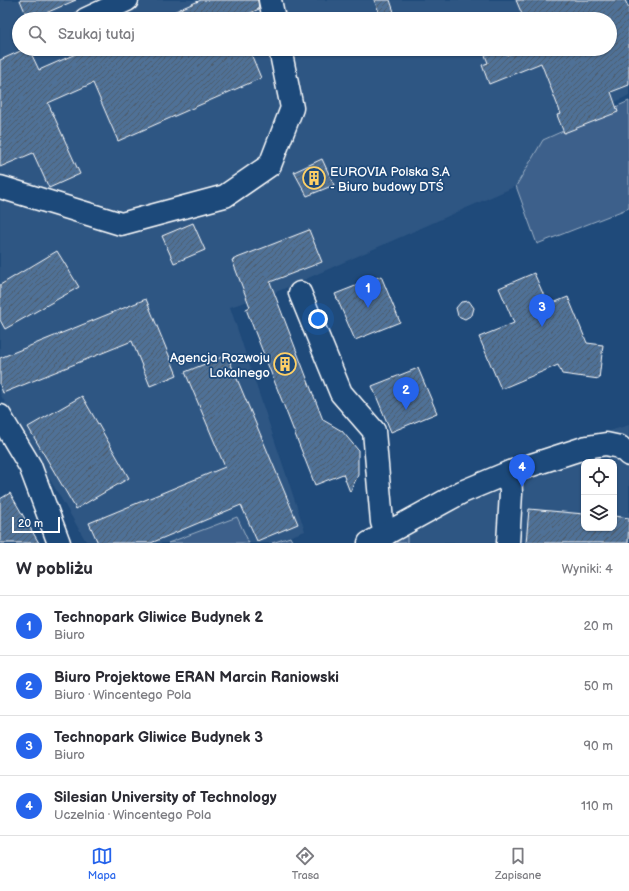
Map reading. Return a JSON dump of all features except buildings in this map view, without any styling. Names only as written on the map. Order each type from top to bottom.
[{"type":"street","points":[[101,12],[126,0]]},
{"type":"street","points":[[270,0],[273,12]]},
{"type":"street","points":[[0,187],[121,224],[225,196],[270,165],[292,108],[281,56]]},
{"type":"street","points":[[300,293],[341,393],[374,431],[382,522],[378,538]]},
{"type":"street","points":[[0,416],[30,466],[59,543]]},
{"type":"street","points":[[378,538],[462,492],[510,472],[587,447],[606,444],[620,447],[629,455]]},
{"type":"street","points":[[508,543],[511,493],[510,472]]},
{"type":"shaded area","points":[[0,0],[629,0],[629,95],[543,140],[516,186],[281,290],[230,307],[305,531],[272,543],[249,543],[237,517],[168,543],[87,543],[0,394]]},
{"type":"shaded area","points":[[629,425],[629,543],[407,543],[408,512],[519,459]]},
{"type":"green space","points":[[629,101],[629,208],[537,244],[516,186],[543,140]]},
{"type":"green space","points":[[237,517],[249,543],[168,543]]},
{"type":"green space","points":[[407,534],[407,543],[391,543]]},
{"type":"green space","points":[[290,537],[293,543],[272,543]]},
{"type":"place","name":"EUROVIA Polska S.A - Biuro budowy DTŚ","points":[[314,178]]},
{"type":"place","name":"Technopark Gliwice Budynek 2","points":[[368,308]]},
{"type":"place","name":"Technopark Gliwice Budynek 3","points":[[542,327]]},
{"type":"place","name":"Agencja Rozwoju Lokalnego","points":[[285,364]]},
{"type":"place","name":"Biuro Projektowe ERAN Marcin Raniowski","points":[[406,410]]},
{"type":"place","name":"Silesian University of Technology","points":[[522,487]]}]
